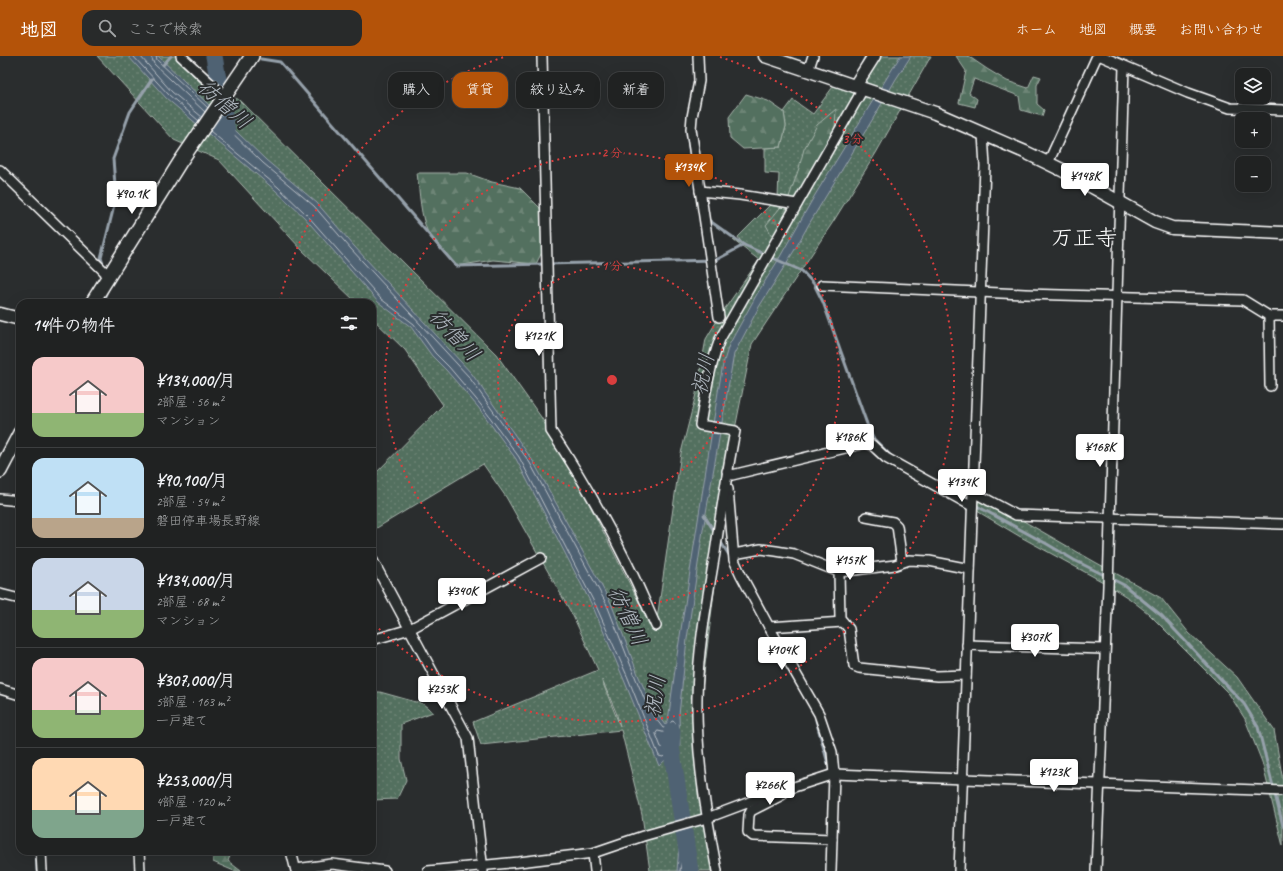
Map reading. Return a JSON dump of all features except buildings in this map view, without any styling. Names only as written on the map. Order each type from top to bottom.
[{"type":"main road","points":[[95,299],[194,141],[252,56]]},
{"type":"main road","points":[[0,471],[16,441]]},
{"type":"street","points":[[181,56],[224,96]]},
{"type":"street","points":[[542,56],[552,431],[575,466],[630,568],[656,626]]},
{"type":"street","points":[[698,56],[699,81],[691,129],[719,317]]},
{"type":"street","points":[[765,56],[935,113],[1048,163],[1155,222],[1172,228],[1283,233]]},
{"type":"street","points":[[808,71],[813,56]]},
{"type":"street","points":[[717,871],[707,818],[698,739],[698,660],[703,621],[735,431],[700,425],[713,358],[720,338],[863,89],[874,56]]},
{"type":"street","points":[[1048,163],[1097,56]]},
{"type":"street","points":[[1101,56],[1114,59],[1124,66],[1188,93],[1230,108],[1283,110]]},
{"type":"street","points":[[1096,871],[1104,649],[1108,586],[1124,66]]},
{"type":"street","points":[[959,871],[985,166],[983,134]]},
{"type":"street","points":[[0,170],[109,276]]},
{"type":"street","points":[[700,191],[740,195],[797,204]]},
{"type":"street","points":[[822,285],[1025,294],[1243,300],[1269,316],[1283,316]]},
{"type":"street","points":[[0,314],[16,318]]},
{"type":"street","points":[[1269,316],[1270,386]]},
{"type":"street","points":[[727,473],[732,475],[866,443],[872,445],[886,458],[972,506]]},
{"type":"street","points":[[727,473],[734,560],[769,627],[819,714],[832,752],[829,838],[831,871]]},
{"type":"street","points":[[972,492],[1016,515],[1283,524]]},
{"type":"street","points":[[0,499],[16,501]]},
{"type":"street","points":[[866,517],[894,522],[897,526],[902,562]]},
{"type":"street","points":[[734,554],[761,549],[794,554],[839,572],[895,565],[909,560],[929,561],[970,569]]},
{"type":"street","points":[[376,639],[410,629],[541,558]]},
{"type":"street","points":[[376,567],[468,738],[484,868]]},
{"type":"street","points":[[839,572],[840,618],[849,629],[854,666],[859,668],[937,676],[966,675]]},
{"type":"street","points":[[0,594],[16,598]]},
{"type":"street","points":[[769,627],[843,622]]},
{"type":"street","points":[[967,645],[1104,649]]},
{"type":"street","points":[[0,689],[16,693]]},
{"type":"street","points":[[428,871],[484,868],[593,853],[643,836],[707,818],[832,775],[962,778],[1277,790]]},
{"type":"street","points":[[791,788],[785,794],[751,811],[749,815],[748,832],[753,836],[829,838]]},
{"type":"street","points":[[593,853],[595,871]]},
{"type":"street","points":[[41,855],[42,871]]},
{"type":"street","points":[[140,855],[140,871]]},
{"type":"street","points":[[292,855],[296,870],[332,864],[385,871]]},
{"type":"green space","points":[[97,56],[175,56],[214,97],[238,99],[496,354],[541,417],[582,490],[647,618],[656,626],[681,453],[696,394],[706,339],[721,314],[759,260],[733,240],[743,245],[738,237],[778,197],[779,174],[765,173],[765,148],[781,147],[786,126],[784,112],[793,100],[813,114],[835,84],[851,85],[865,56],[931,56],[876,153],[833,222],[752,344],[733,439],[695,746],[714,871],[650,871],[642,815],[621,730],[481,745],[473,722],[598,670],[573,616],[506,497],[483,464],[376,528],[376,473],[443,405],[405,350],[376,322],[376,299],[353,299],[301,249],[219,160],[174,140]],"holes":[[[602,680],[616,712],[620,726],[602,681]]]},
{"type":"green space","points":[[956,56],[968,56],[1007,81],[1028,88],[1034,75],[1041,77],[1037,85],[1037,104],[1044,110],[1042,116],[1021,110],[1019,96],[974,79],[969,93],[977,99],[975,107],[959,103],[966,71]]},
{"type":"green space","points":[[746,94],[768,101],[784,112],[786,126],[781,147],[743,149],[730,138],[729,117]]},
{"type":"green space","points":[[836,109],[835,129],[825,155],[775,241],[766,225],[789,197],[804,149],[817,125]]},
{"type":"green space","points":[[417,173],[467,173],[492,182],[520,188],[540,208],[547,242],[536,264],[493,260],[456,266],[431,239],[426,228],[422,213]]},
{"type":"green space","points":[[973,492],[1161,598],[1189,633],[1237,677],[1274,730],[1283,781],[1283,846],[1262,762],[1245,719],[1229,694],[1148,613],[1105,583],[1019,536],[972,508]]},
{"type":"green space","points":[[376,692],[423,704],[433,712],[401,724],[401,759],[406,780],[397,799],[376,800]]},
{"type":"green space","points":[[213,855],[230,855],[228,861],[241,871],[234,871],[213,862]]},
{"type":"water","points":[[128,56],[158,56],[266,160],[317,203],[354,246],[472,374],[533,461],[611,603],[639,677],[653,708],[665,725],[668,721],[718,392],[723,364],[729,345],[815,195],[900,56],[911,56],[759,307],[734,354],[703,530],[687,639],[679,715],[680,746],[659,766],[593,607],[516,459],[478,407],[432,356],[411,327],[378,302],[304,217],[275,190],[166,98]]},
{"type":"water","points":[[684,784],[697,871],[677,871]]},
{"type":"waterway","points":[[163,65],[171,56]]},
{"type":"waterway","points":[[214,56],[227,132]]},
{"type":"waterway","points":[[261,59],[280,62],[456,266],[716,260],[744,245]]},
{"type":"waterway","points":[[104,267],[101,258],[116,198],[113,159],[130,112],[152,79]]},
{"type":"waterway","points":[[687,133],[694,181]]},
{"type":"waterway","points":[[707,219],[744,245],[802,271],[814,284],[823,302],[873,438],[892,457]]},
{"type":"waterway","points":[[104,299],[110,284]]},
{"type":"waterway","points":[[975,505],[1074,560],[1124,585],[1162,616],[1244,704],[1258,727],[1283,826]]},
{"type":"waterway","points":[[704,515],[716,534]]},
{"type":"waterway","points":[[720,541],[731,558]]},
{"type":"waterway","points":[[816,720],[829,767]]},
{"type":"waterway","name":"彷僧川","points":[[672,731],[671,746],[690,871]]},
{"type":"waterway","points":[[36,855],[37,871]]},
{"type":"district","name":"万正寺","points":[[1084,238]]},
{"type":"water label","name":"祝川","points":[[703,374]]},
{"type":"water label","name":"祝川","points":[[655,696]]}]
